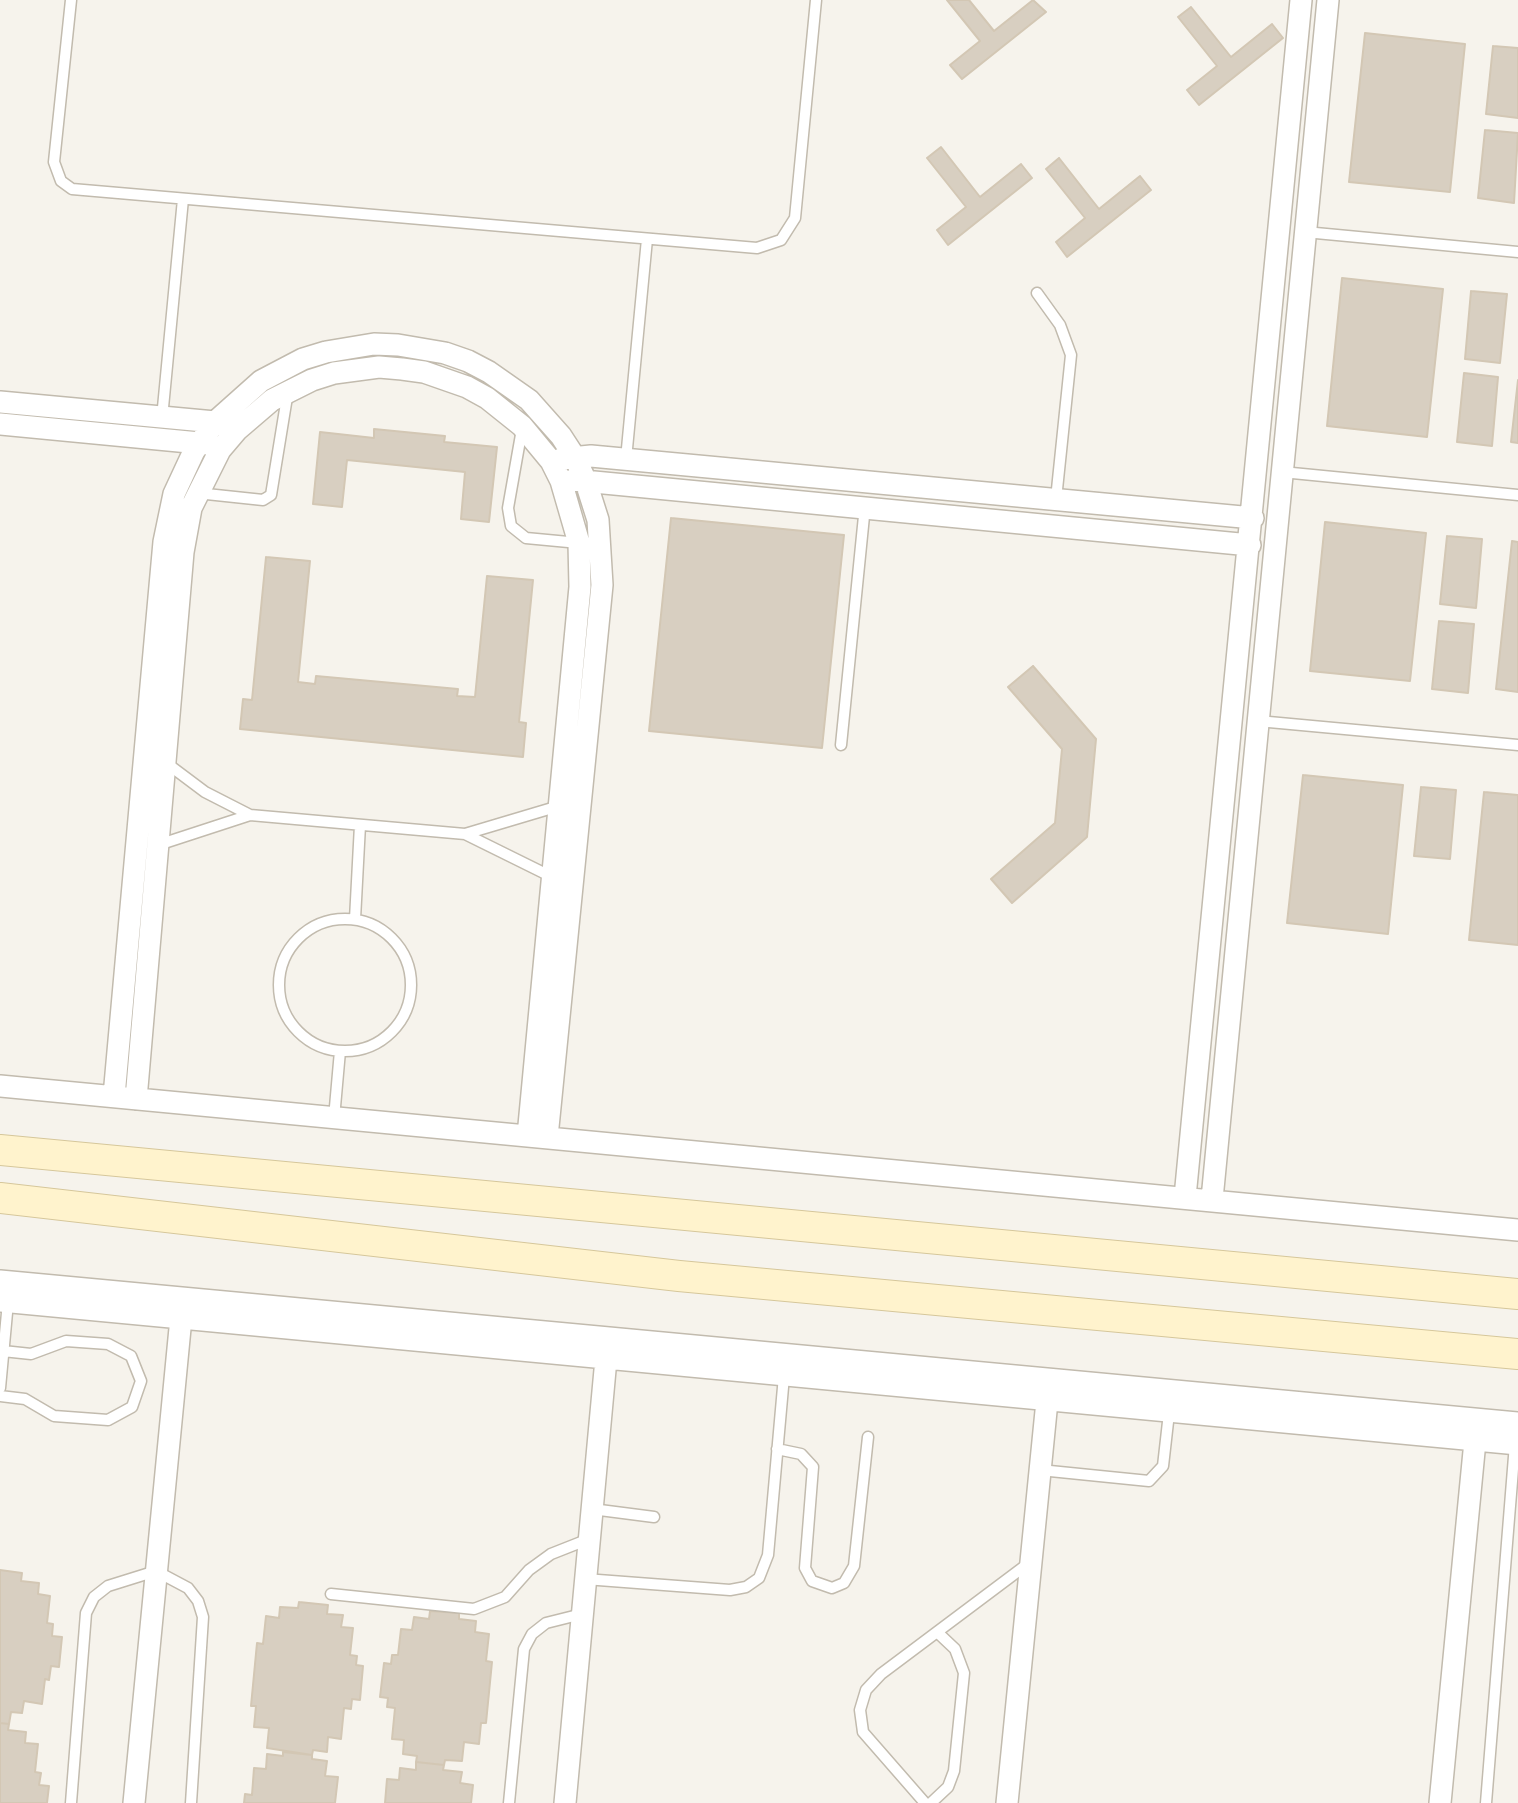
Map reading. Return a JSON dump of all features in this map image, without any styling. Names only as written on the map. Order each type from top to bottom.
[{"type":"street","points":[[1185,1197],[1253,518],[1301,0]]},
{"type":"street","points":[[1212,1199],[1328,0]]},
{"type":"street","points":[[0,402],[215,422],[261,381],[303,359],[350,347],[398,345],[445,353],[489,372],[529,400],[561,436],[585,479],[598,520],[602,585],[538,1136]]},
{"type":"street","points":[[114,1096],[164,542],[174,495],[218,442],[288,391],[334,373],[379,367],[402,369],[424,372],[467,387],[487,398],[522,426],[551,461],[561,481],[579,543],[580,587],[553,877],[538,1136]]},
{"type":"street","points":[[136,1099],[183,552],[197,493],[218,442],[215,422]]},
{"type":"street","points":[[0,424],[218,442]]},
{"type":"street","points":[[551,461],[574,456],[626,460],[1253,518]]},
{"type":"street","points":[[561,481],[585,479],[1250,545]]},
{"type":"street","points":[[1197,539],[1199,513]]},
{"type":"street","points":[[0,1086],[1518,1230]]},
{"type":"street","points":[[0,1150],[1518,1294]]},
{"type":"street","points":[[0,1198],[679,1276],[1518,1354]]},
{"type":"street","points":[[0,1281],[1517,1437]]},
{"type":"street","points":[[4,1301],[1475,1441],[1517,1437]]},
{"type":"street","points":[[134,1803],[181,1318]]},
{"type":"street","points":[[565,1803],[606,1359]]},
{"type":"street","points":[[1007,1803],[1047,1401]]},
{"type":"street","points":[[1440,1803],[1475,1441]]},
{"type":"lane","points":[[71,0],[54,162],[57,175],[66,186],[79,191],[757,248],[774,244],[787,233],[795,218],[816,0]]},
{"type":"lane","points":[[162,418],[183,200]]},
{"type":"lane","points":[[1305,232],[1518,252]]},
{"type":"lane","points":[[626,460],[647,239]]},
{"type":"lane","points":[[1037,293],[1060,325],[1071,355],[1056,499]]},
{"type":"lane","points":[[197,493],[263,500],[271,495],[288,391]]},
{"type":"lane","points":[[522,426],[508,508],[511,526],[526,538],[579,543]]},
{"type":"lane","points":[[1282,472],[1518,495]]},
{"type":"lane","points":[[841,746],[865,506]]},
{"type":"lane","points":[[1258,721],[1518,745]]},
{"type":"lane","points":[[165,762],[205,792],[250,815],[465,834],[553,877]]},
{"type":"lane","points":[[465,834],[559,806]]},
{"type":"lane","points":[[158,845],[250,815]]},
{"type":"lane","points":[[355,919],[360,825]]},
{"type":"lane","points":[[355,919],[380,928],[400,947],[406,959],[411,986],[405,1012],[390,1034],[367,1048],[340,1051],[314,1044],[294,1027],[281,1004],[279,977],[288,952],[305,932],[329,920],[355,919]]},
{"type":"lane","points":[[334,1118],[340,1051]]},
{"type":"lane","points":[[0,1388],[4,1301]]},
{"type":"lane","points":[[0,1396],[25,1399],[54,1416],[108,1420],[132,1407],[141,1381],[131,1356],[108,1344],[59,1341],[31,1354],[3,1351]]},
{"type":"lane","points":[[586,1579],[730,1590],[753,1583],[767,1563],[784,1376]]},
{"type":"lane","points":[[1040,1471],[1149,1480],[1163,1466],[1169,1413]]},
{"type":"lane","points":[[777,1449],[801,1454],[813,1467],[804,1568],[812,1581],[832,1588],[844,1583],[854,1566],[867,1437]]},
{"type":"lane","points":[[1486,1803],[1517,1437]]},
{"type":"lane","points":[[592,1508],[654,1517]]},
{"type":"lane","points":[[331,1594],[463,1610],[485,1607],[505,1597],[529,1570],[551,1553],[589,1539]]},
{"type":"lane","points":[[925,1803],[863,1732],[860,1710],[866,1690],[873,1681],[1031,1562]]},
{"type":"lane","points":[[71,1803],[86,1613],[94,1597],[108,1586],[156,1571],[188,1588],[198,1601],[203,1617],[191,1803]]},
{"type":"lane","points":[[509,1803],[524,1649],[532,1634],[546,1623],[582,1614]]},
{"type":"lane","points":[[932,1803],[947,1787],[954,1771],[964,1673],[955,1649],[937,1632]]},
{"type":"building","points":[[947,0],[969,0],[994,31],[1033,0],[1046,12],[962,79],[950,65],[980,41]]},
{"type":"building","points":[[1191,7],[1231,57],[1272,24],[1283,38],[1199,105],[1187,90],[1217,66],[1178,17]]},
{"type":"building","points":[[1365,33],[1465,44],[1450,192],[1349,182]]},
{"type":"building","points":[[1493,46],[1518,48],[1518,118],[1486,114]]},
{"type":"building","points":[[1485,130],[1518,133],[1514,203],[1478,198]]},
{"type":"building","points":[[941,147],[980,197],[1021,164],[1032,178],[948,245],[937,230],[966,207],[927,158]]},
{"type":"building","points":[[1059,158],[1099,209],[1140,176],[1151,190],[1067,257],[1056,242],[1085,218],[1046,169]]},
{"type":"building","points":[[1342,278],[1443,289],[1427,437],[1327,426]]},
{"type":"building","points":[[1471,291],[1507,294],[1500,363],[1465,359]]},
{"type":"building","points":[[1464,373],[1498,377],[1492,446],[1457,442]]},
{"type":"building","points":[[1518,380],[1518,443],[1511,442]]},
{"type":"building","points":[[374,429],[445,436],[444,442],[497,447],[489,522],[461,519],[465,472],[347,460],[342,507],[313,504],[320,432],[374,438]]},
{"type":"building","points":[[671,518],[844,535],[822,748],[649,731]]},
{"type":"building","points":[[1325,522],[1426,533],[1410,681],[1310,671]]},
{"type":"building","points":[[1447,536],[1482,539],[1476,608],[1440,604]]},
{"type":"building","points":[[1512,541],[1518,542],[1518,692],[1496,689]]},
{"type":"building","points":[[266,557],[310,561],[298,682],[315,684],[316,676],[458,689],[457,696],[475,697],[487,576],[533,580],[519,722],[526,723],[523,757],[240,729],[243,699],[252,700]]},
{"type":"building","points":[[1439,621],[1474,624],[1468,693],[1432,689]]},
{"type":"building","points":[[1033,666],[1096,739],[1087,837],[1012,903],[991,879],[1055,823],[1062,749],[1008,687]]},
{"type":"building","points":[[1303,775],[1403,785],[1388,934],[1287,923]]},
{"type":"building","points":[[1421,787],[1456,790],[1450,859],[1414,856]]},
{"type":"building","points":[[1484,792],[1518,795],[1518,945],[1469,940]]},
{"type":"building","points":[[0,1570],[22,1573],[21,1581],[39,1583],[38,1594],[50,1596],[47,1623],[53,1624],[52,1636],[62,1637],[59,1667],[51,1666],[49,1680],[45,1679],[42,1704],[24,1701],[22,1713],[11,1712],[9,1724],[0,1723]]},
{"type":"building","points":[[299,1602],[328,1605],[327,1614],[343,1615],[341,1627],[353,1628],[350,1655],[357,1656],[356,1665],[363,1666],[360,1700],[352,1699],[351,1709],[344,1708],[341,1739],[328,1737],[327,1752],[313,1750],[312,1755],[267,1748],[269,1728],[254,1727],[256,1706],[251,1706],[257,1643],[263,1644],[266,1616],[279,1618],[280,1607],[298,1608]]},
{"type":"building","points":[[430,1611],[459,1613],[459,1619],[476,1621],[475,1632],[489,1634],[486,1661],[492,1662],[486,1723],[481,1723],[479,1744],[464,1742],[462,1761],[445,1760],[444,1765],[416,1762],[417,1756],[403,1754],[404,1740],[392,1739],[395,1708],[387,1707],[388,1698],[380,1697],[384,1663],[391,1664],[392,1655],[398,1655],[401,1629],[412,1630],[414,1617],[429,1619]]},
{"type":"building","points":[[0,1723],[9,1724],[8,1730],[26,1732],[25,1743],[38,1744],[35,1772],[41,1773],[39,1785],[49,1786],[47,1803],[0,1803]]},
{"type":"building","points":[[283,1752],[312,1755],[312,1759],[327,1761],[325,1776],[338,1777],[335,1803],[244,1803],[245,1794],[252,1795],[254,1768],[266,1769],[267,1754],[283,1756]]},
{"type":"building","points":[[416,1762],[444,1765],[443,1770],[462,1772],[460,1783],[473,1785],[471,1803],[385,1803],[387,1779],[399,1780],[400,1768],[416,1770]]}]
